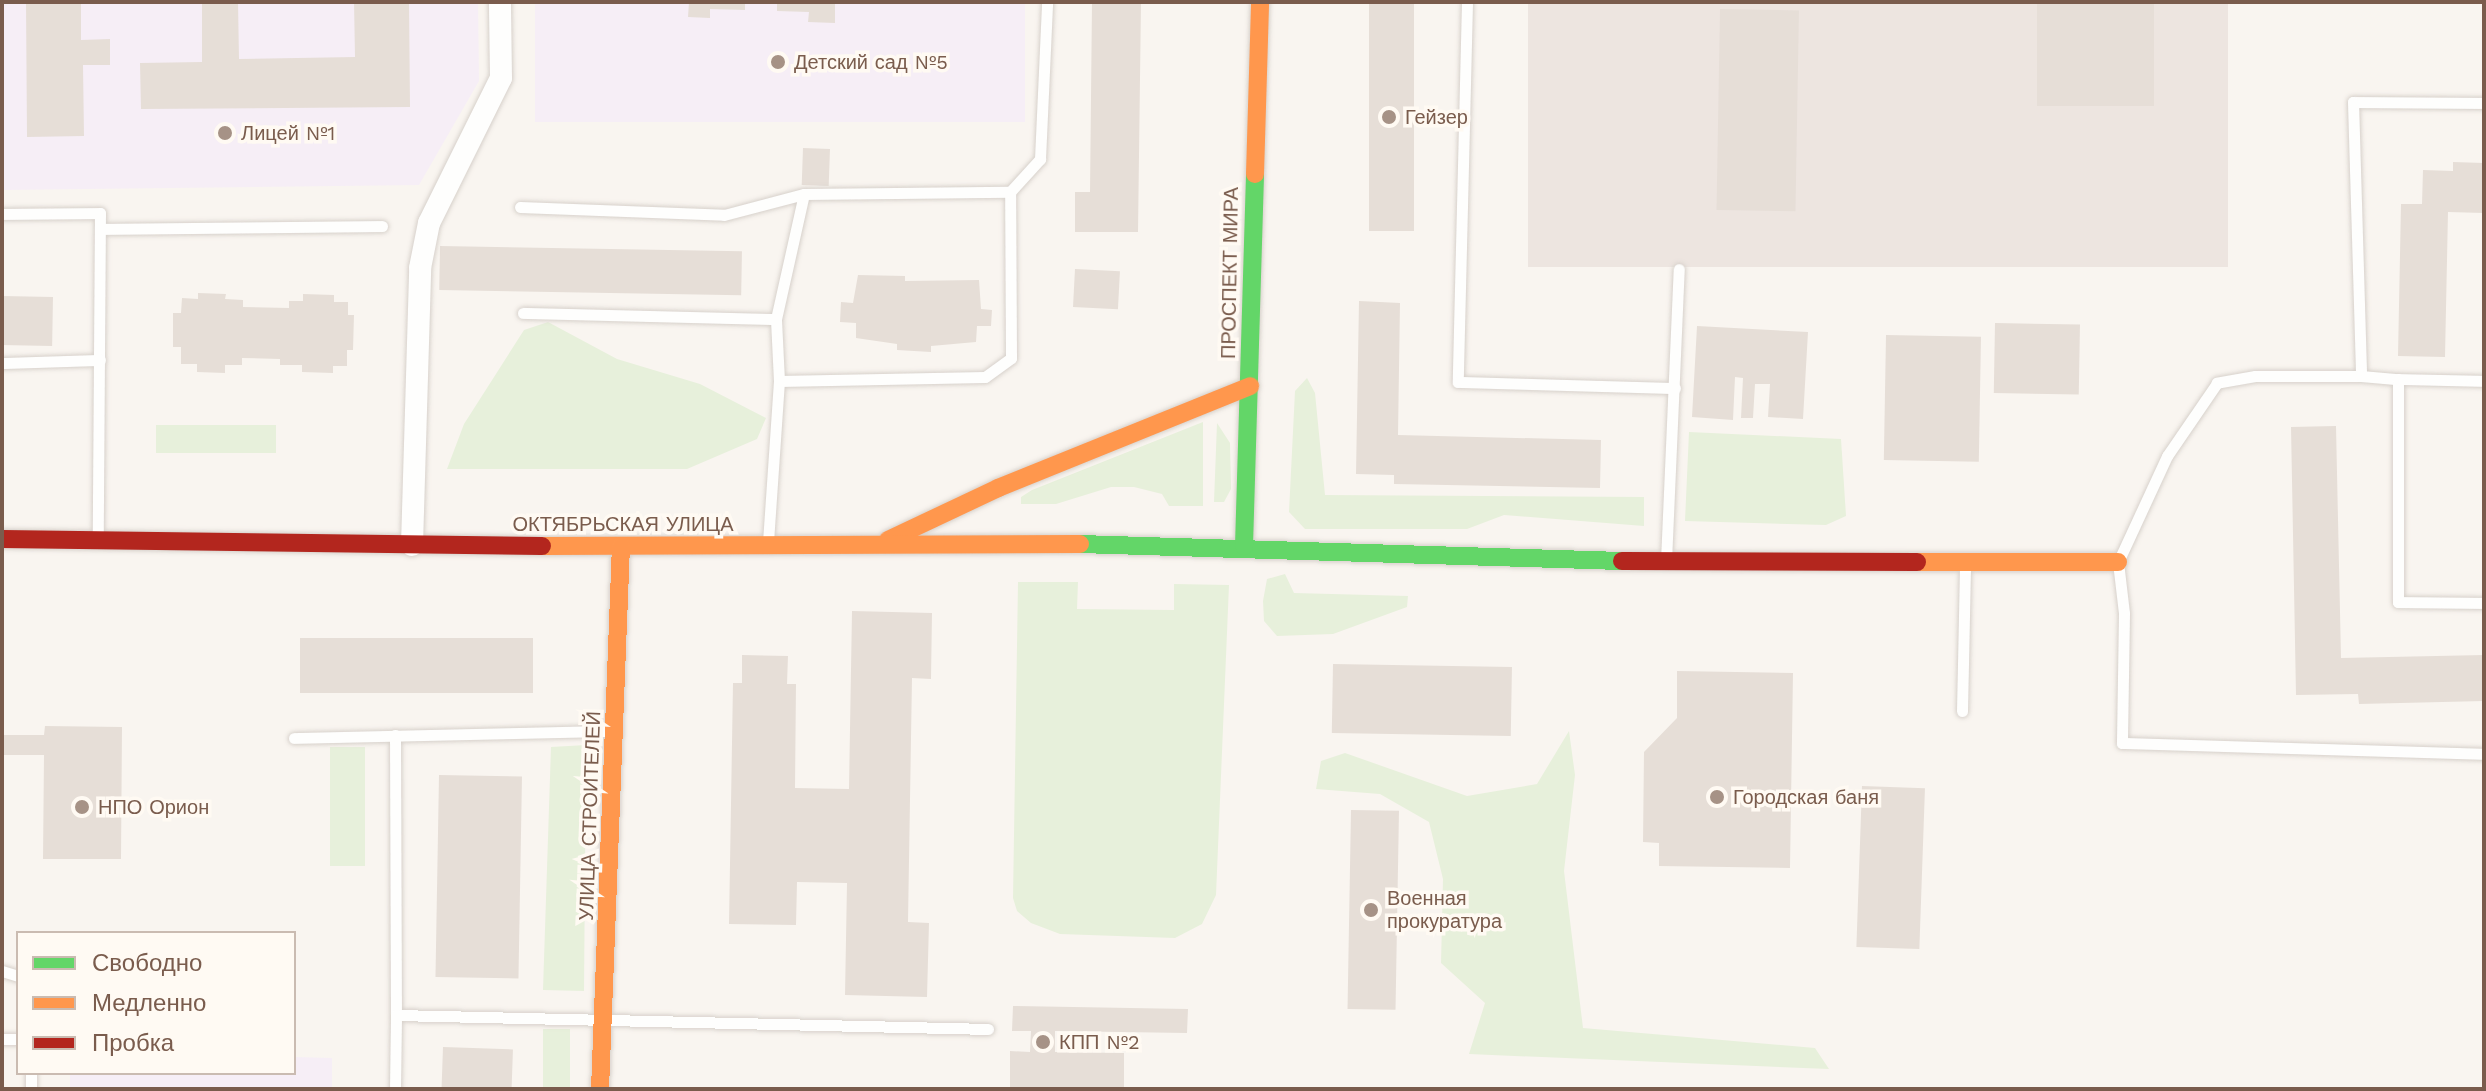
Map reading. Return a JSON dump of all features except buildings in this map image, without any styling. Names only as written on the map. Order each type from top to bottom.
[{"type":"street","points":[[412,545],[420,268],[429,223],[501,78],[500,2]]},
{"type":"street","name":"ПРОСПЕКТ МИРА","points":[[1244,546],[1260,2]]},
{"type":"street","points":[[878,545],[998,488],[1250,386]]},
{"type":"street","points":[[998,488],[1001,529]]},
{"type":"street","name":"ОКТЯБРЬСКАЯ УЛИЦА","points":[[2,539],[412,545],[878,545],[1001,529],[1244,546],[1666,562],[2118,562]]},
{"type":"street","name":"УЛИЦА СТРОИТЕЛЕЙ","points":[[600,1089],[621,546]]},
{"type":"lane","points":[[779,381],[985,377],[1011,358],[1010,192],[1040,159],[1047,2]]},
{"type":"lane","points":[[1467,2],[1458,382],[1675,388]]},
{"type":"lane","points":[[2361,376],[2353,102],[2484,103]]},
{"type":"lane","points":[[520,207],[724,215],[804,194],[1010,192]]},
{"type":"lane","points":[[768,546],[779,381],[776,319],[804,194]]},
{"type":"lane","points":[[2,214],[100,213],[98,540]]},
{"type":"lane","points":[[100,229],[382,226]]},
{"type":"lane","points":[[1666,562],[1679,269]]},
{"type":"lane","points":[[523,313],[776,319]]},
{"type":"lane","points":[[2,363],[100,360]]},
{"type":"lane","points":[[2484,381],[2255,376],[2217,383],[2167,456],[2118,562],[2124,613],[2122,743],[2484,754]]},
{"type":"lane","points":[[2398,379],[2398,602],[2484,603]]},
{"type":"lane","points":[[1962,711],[1965,564]]},
{"type":"lane","points":[[294,738],[616,731]]},
{"type":"lane","points":[[395,735],[395,1089]]},
{"type":"lane","points":[[396,1015],[988,1029]]},
{"type":"shaded area","name":"Лицей №1","points":[[2,2],[478,2],[479,81],[419,185],[2,190]]},
{"type":"shaded area","name":"Детский сад №5","points":[[535,2],[1025,2],[1025,122],[535,122]]},
{"type":"shaded area","points":[[1528,2],[2228,2],[2228,267],[1528,267]]},
{"type":"shaded area","points":[[296,1057],[332,1058],[332,1089],[70,1089],[70,1075],[296,1075]]},
{"type":"green space","points":[[548,322],[617,359],[700,384],[766,418],[757,439],[687,469],[447,469],[464,424],[524,330]]},
{"type":"green space","points":[[1307,378],[1315,393],[1325,495],[1644,497],[1644,526],[1504,515],[1467,529],[1305,529],[1289,512],[1295,391]]},
{"type":"green space","points":[[1203,422],[1203,506],[1169,506],[1162,494],[1134,487],[1111,487],[1056,504],[1021,504],[1021,497],[1032,490]]},
{"type":"green space","points":[[1217,423],[1230,443],[1231,489],[1224,502],[1214,502]]},
{"type":"green space","points":[[156,425],[276,425],[276,453],[156,453]]},
{"type":"green space","points":[[1689,432],[1841,439],[1846,516],[1826,525],[1685,521]]},
{"type":"green space","points":[[1285,574],[1294,593],[1408,596],[1407,607],[1333,634],[1277,636],[1264,621],[1263,601],[1267,579]]},
{"type":"green space","points":[[1018,582],[1078,582],[1077,609],[1174,610],[1174,584],[1229,585],[1216,895],[1202,924],[1175,938],[1060,934],[1031,923],[1017,911],[1013,898]]},
{"type":"green space","points":[[1569,731],[1575,775],[1564,871],[1583,1028],[1815,1048],[1829,1069],[1469,1054],[1485,1003],[1441,963],[1443,879],[1429,822],[1380,794],[1316,789],[1321,761],[1345,753],[1467,796],[1537,784]]},
{"type":"green space","points":[[586,745],[584,991],[543,990],[551,747]]},
{"type":"green space","points":[[330,747],[365,747],[365,866],[330,866]]},
{"type":"green space","points":[[543,1029],[570,1029],[570,1089],[543,1089]]},
{"type":"traffic: fast","points":[[1244,546],[1255,174]]},
{"type":"traffic: fast","points":[[1080,544],[1622,561]]},
{"type":"traffic: slow","points":[[1255,174],[1260,2]]},
{"type":"traffic: slow","points":[[888,540],[998,488],[1250,386]]},
{"type":"traffic: slow","points":[[542,546],[1080,544]]},
{"type":"traffic: slow","points":[[600,1089],[621,546]]},
{"type":"traffic: slow","points":[[1917,562],[2118,562]]},
{"type":"traffic: jam","points":[[2,539],[542,546]]},
{"type":"traffic: jam","points":[[1622,561],[1917,562]]},
{"type":"place","name":"Детский сад №5","points":[[778,62]]},
{"type":"place","name":"Гейзер","points":[[1389,117]]},
{"type":"place","name":"Лицей №1","points":[[225,133]]},
{"type":"place","name":"Городская баня","points":[[1717,797]]},
{"type":"place","name":"НПО Орион","points":[[82,807]]},
{"type":"place","name":"Военная прокуратура","points":[[1371,910]]},
{"type":"place","name":"КПП №2","points":[[1043,1042]]}]
